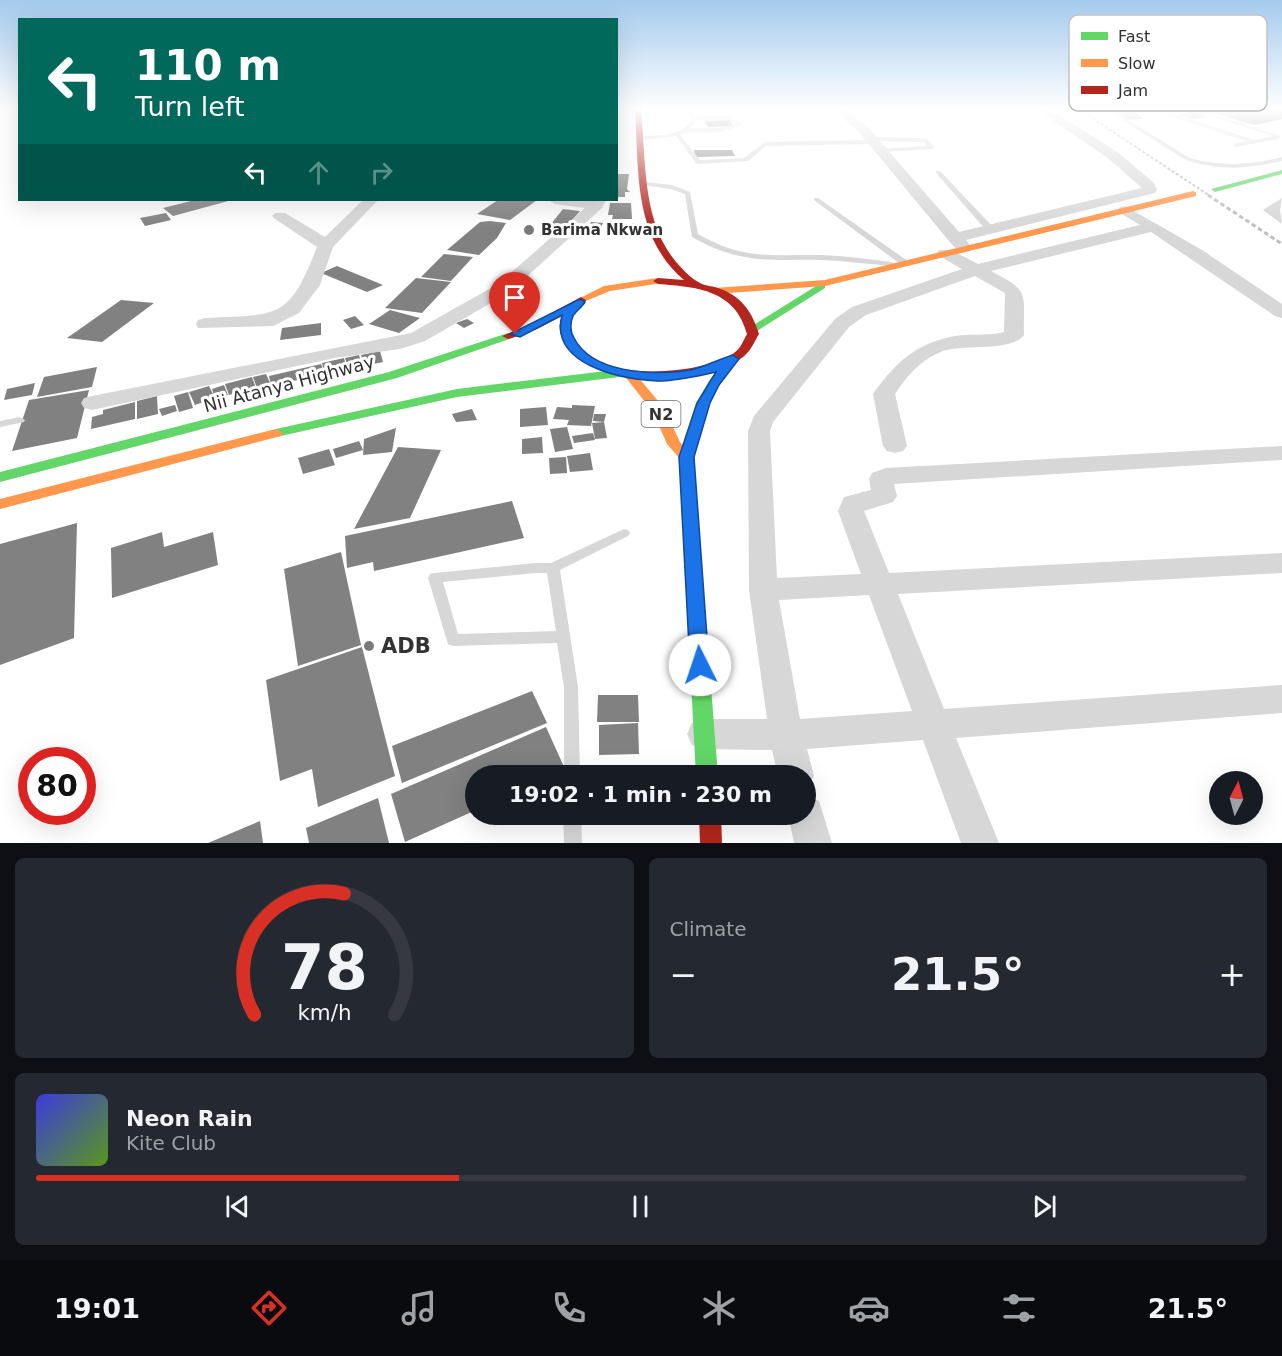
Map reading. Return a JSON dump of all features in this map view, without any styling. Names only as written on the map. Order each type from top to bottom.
[{"type":"main road","points":[[642,149],[651,238],[669,260],[698,286]]},
{"type":"main road","points":[[1215,189],[1282,172]]},
{"type":"main road","points":[[714,291],[825,283],[945,253],[959,243],[1193,194]]},
{"type":"main road","points":[[602,290],[623,274]]},
{"type":"main road","points":[[602,290],[638,282],[678,282],[698,286],[714,291],[742,307],[750,317],[753,329],[825,283]]},
{"type":"main road","name":"Nii Atanya Highway","points":[[0,477],[393,375],[533,327],[602,290]]},
{"type":"main road","name":"N2","points":[[580,302],[567,316],[565,333],[573,349],[594,363],[626,374],[687,375],[712,369],[733,359]]},
{"type":"main road","name":"N2","points":[[706,765],[687,457],[703,403],[713,384],[733,359],[744,350],[751,339],[753,329]]},
{"type":"main road","points":[[0,504],[260,437],[457,393],[626,374]]},
{"type":"main road","name":"N2","points":[[626,374],[659,411],[674,444],[687,457]]},
{"type":"main road","points":[[710,825],[711,843]]},
{"type":"street","points":[[880,149],[959,243],[990,230],[1150,190],[1149,186],[1104,149]]},
{"type":"street","points":[[206,324],[273,320],[292,309],[311,285],[326,245],[370,201]]},
{"type":"street","points":[[576,201],[598,202]]},
{"type":"street","points":[[92,403],[335,352],[400,343],[418,337],[504,288],[598,202]]},
{"type":"street","points":[[1125,210],[1196,253],[1282,312]]},
{"type":"street","points":[[280,216],[326,245]]},
{"type":"street","points":[[793,765],[786,735],[763,590],[759,431],[762,421],[842,323],[859,311],[977,268],[1152,227]]},
{"type":"street","points":[[895,446],[884,394],[903,365],[931,348],[963,341],[1003,340],[1014,335],[1014,293],[1011,288],[945,253]]},
{"type":"street","points":[[393,375],[399,363],[400,343]]},
{"type":"street","points":[[980,843],[878,585],[851,506],[853,503],[884,496],[882,477],[1282,453]]},
{"type":"street","points":[[763,590],[1282,564]]},
{"type":"street","points":[[704,734],[786,735],[1282,699]]},
{"type":"street","points":[[809,825],[813,843]]},
{"type":"lane","points":[[688,149],[698,162],[746,160],[759,149]]},
{"type":"lane","points":[[1172,149],[1188,159],[1201,163],[1242,168],[1282,159]]},
{"type":"lane","points":[[938,172],[990,230]]},
{"type":"lane","points":[[645,184],[672,187],[688,193],[695,235],[714,248],[743,256],[836,258],[903,265]]},
{"type":"lane","points":[[816,199],[903,265]]},
{"type":"lane","points":[[0,424],[20,420]]},
{"type":"lane","points":[[563,637],[453,640],[435,578],[554,568],[624,533]]},
{"type":"lane","points":[[554,568],[570,687],[572,765]]},
{"type":"lane","points":[[573,825],[573,843]]},
{"type":"building","points":[[694,150],[732,150],[735,156],[695,157]]},
{"type":"building","points":[[618,174],[629,174],[627,189],[630,192],[625,192],[625,197],[618,197]]},
{"type":"building","points":[[191,201],[228,201],[173,216],[163,208]]},
{"type":"building","points":[[496,201],[536,201],[510,220],[477,214]]},
{"type":"building","points":[[610,203],[631,203],[632,219],[612,219],[613,215],[608,215]]},
{"type":"building","points":[[563,209],[580,211],[567,226],[551,224]]},
{"type":"building","points":[[166,213],[171,220],[145,226],[140,218]]},
{"type":"building","points":[[480,222],[506,223],[497,238],[479,255],[447,250]]},
{"type":"building","points":[[591,222],[603,223],[599,231],[588,229]]},
{"type":"building","points":[[619,223],[634,223],[635,238],[617,238]]},
{"type":"building","points":[[444,254],[473,257],[451,281],[421,277]]},
{"type":"building","points":[[337,266],[383,285],[367,292],[321,273]]},
{"type":"building","points":[[416,278],[451,282],[422,313],[385,308]]},
{"type":"building","points":[[121,300],[154,303],[102,342],[67,338]]},
{"type":"building","points":[[390,310],[420,318],[399,333],[369,324]]},
{"type":"building","points":[[355,316],[364,325],[351,329],[343,320]]},
{"type":"building","points":[[467,319],[474,323],[464,328],[456,323]]},
{"type":"building","points":[[321,323],[321,335],[280,340],[282,328]]},
{"type":"building","points":[[380,351],[383,362],[364,366],[361,355]]},
{"type":"building","points":[[359,355],[362,366],[348,369],[345,358]]},
{"type":"building","points":[[344,358],[347,371],[271,385],[269,376],[321,364],[324,373],[322,363]]},
{"type":"building","points":[[97,367],[92,387],[37,397],[44,377]]},
{"type":"building","points":[[266,374],[271,385],[257,388],[253,377]]},
{"type":"building","points":[[252,377],[256,388],[229,395],[225,384]]},
{"type":"building","points":[[35,383],[32,395],[4,400],[7,389]]},
{"type":"building","points":[[224,385],[228,395],[215,398],[212,389]]},
{"type":"building","points":[[209,386],[215,398],[195,405],[189,392]]},
{"type":"building","points":[[89,390],[77,438],[12,451],[29,400]]},
{"type":"building","points":[[188,392],[193,408],[179,412],[174,396]]},
{"type":"building","points":[[157,396],[158,414],[137,419],[137,401]]},
{"type":"building","points":[[135,402],[135,419],[91,429],[92,417],[103,414],[103,410]]},
{"type":"building","points":[[175,405],[177,411],[162,416],[159,409]]},
{"type":"building","points":[[572,405],[595,406],[591,426],[567,425],[569,420],[553,419],[557,407],[572,408]]},
{"type":"building","points":[[546,407],[548,425],[520,427],[520,409]]},
{"type":"building","points":[[472,409],[477,420],[456,422],[452,414]]},
{"type":"building","points":[[594,414],[606,414],[604,422],[593,421]]},
{"type":"building","points":[[604,422],[607,438],[595,439],[592,423]]},
{"type":"building","points":[[567,427],[573,449],[555,452],[550,429]]},
{"type":"building","points":[[396,428],[392,452],[363,455],[364,439]]},
{"type":"building","points":[[593,433],[595,440],[574,443],[572,436]]},
{"type":"building","points":[[542,437],[543,453],[522,454],[522,439]]},
{"type":"building","points":[[359,441],[363,450],[336,458],[333,449]]},
{"type":"building","points":[[398,447],[441,450],[410,518],[354,529]]},
{"type":"building","points":[[329,449],[335,465],[303,474],[298,458]]},
{"type":"building","points":[[590,453],[593,470],[570,472],[567,456]]},
{"type":"building","points":[[566,457],[567,473],[550,474],[549,458]]},
{"type":"building","points":[[512,501],[524,538],[374,571],[373,562],[347,568],[345,536]]},
{"type":"building","points":[[77,523],[74,638],[0,665],[0,544]]},
{"type":"building","points":[[162,532],[164,547],[213,532],[218,565],[112,598],[111,548]]},
{"type":"building","points":[[341,552],[361,645],[298,666],[284,569]]},
{"type":"building","points":[[362,647],[395,776],[318,807],[312,769],[280,781],[266,680]]},
{"type":"building","points":[[532,691],[547,723],[402,783],[392,746]]},
{"type":"building","points":[[598,695],[638,695],[639,722],[597,722]]},
{"type":"building","points":[[638,723],[639,754],[599,755],[599,725]]},
{"type":"building","points":[[546,727],[563,765],[465,765],[465,815],[405,842],[391,794]]},
{"type":"building","points":[[378,798],[389,843],[309,843],[306,828]]},
{"type":"building","points":[[260,821],[263,843],[208,843]]},
{"type":"railway","points":[[1139,149],[1210,196]]},
{"type":"railway","points":[[1208,195],[1282,244]]},
{"type":"traffic: fast","points":[[1215,189],[1282,172]]},
{"type":"traffic: fast","points":[[753,329],[821,286]]},
{"type":"traffic: fast","points":[[0,477],[393,375],[508,336]]},
{"type":"traffic: fast","points":[[706,765],[686,457],[703,403],[713,384],[733,359]]},
{"type":"traffic: fast","points":[[276,433],[457,393],[623,373]]},
{"type":"traffic: slow","points":[[714,291],[825,283],[1193,194]]},
{"type":"traffic: slow","points":[[581,300],[608,288],[658,281]]},
{"type":"traffic: slow","points":[[629,374],[659,411],[674,444],[686,457]]},
{"type":"traffic: slow","points":[[0,504],[276,433]]},
{"type":"traffic: jam","points":[[641,149],[644,189],[653,228],[669,260],[697,286]]},
{"type":"traffic: jam","points":[[581,300],[568,315],[565,324],[566,335],[575,351],[589,362],[607,369],[650,375],[672,374],[707,368],[737,356],[744,350],[753,334],[746,314],[737,303],[717,291],[681,283],[658,281]]},
{"type":"traffic: jam","points":[[508,336],[533,327],[580,302]]},
{"type":"traffic: jam","points":[[710,825],[711,843]]},
{"type":"place","name":"Barima Nkwan","points":[[529,230]]},
{"type":"place","name":"ADB","points":[[369,646]]},
{"type":"route","points":[[515,334],[580,302],[567,316],[565,333],[573,349],[594,363],[623,373],[658,377],[687,375],[712,369],[733,359],[713,384],[703,403],[687,457],[700,665]]}]
